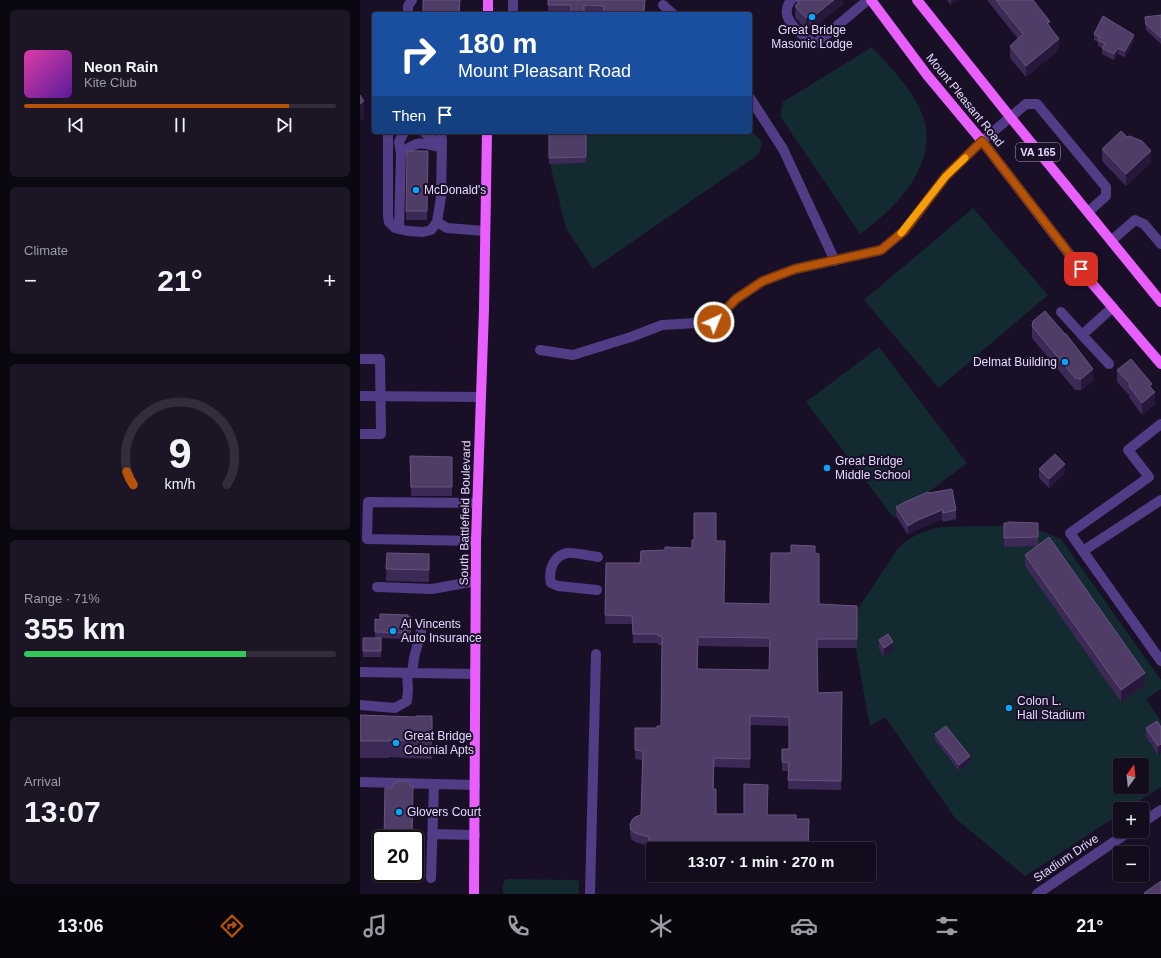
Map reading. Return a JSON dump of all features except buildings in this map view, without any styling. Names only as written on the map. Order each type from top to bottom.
[{"type":"main road","points":[[488,0],[488,12]]},
{"type":"main road","name":"Mount Pleasant Road","points":[[869,0],[927,75],[982,141],[1090,281],[1161,364]]},
{"type":"main road","name":"Mount Pleasant Road","points":[[917,0],[1011,118],[1160,299]]},
{"type":"main road","name":"South Battlefield Boulevard","points":[[474,894],[476,541],[487,134]]},
{"type":"street","points":[[408,12],[408,6],[412,0]]},
{"type":"street","points":[[513,12],[514,0]]},
{"type":"street","points":[[791,0],[786,9],[789,20],[805,38],[815,44],[869,0]]},
{"type":"street","points":[[663,5],[671,12]]},
{"type":"street","points":[[752,101],[783,149],[835,260]]},
{"type":"street","points":[[540,350],[573,355],[631,337],[662,325],[714,322],[736,299],[763,281],[795,269],[881,250],[904,231],[946,176],[982,141],[1026,104],[1037,104],[1106,187],[1106,196],[1088,212]]},
{"type":"street","points":[[388,134],[389,222],[395,228],[422,232],[431,230],[437,222],[441,197],[441,134]]},
{"type":"street","points":[[399,229],[401,153],[399,142],[403,134]]},
{"type":"street","points":[[426,134],[442,148]]},
{"type":"street","points":[[401,153],[414,144],[426,143],[442,148]]},
{"type":"street","points":[[1111,241],[1135,220],[1144,224],[1161,244]]},
{"type":"street","points":[[437,222],[446,228],[485,230]]},
{"type":"street","points":[[1082,335],[1112,307]]},
{"type":"street","points":[[1061,312],[1109,364]]},
{"type":"street","points":[[360,359],[380,360],[382,434],[360,434]]},
{"type":"street","points":[[360,396],[481,397]]},
{"type":"street","points":[[1161,424],[1128,450],[1149,477],[1070,533],[1161,661]]},
{"type":"street","points":[[1083,551],[1161,500]]},
{"type":"street","points":[[476,541],[367,539],[368,502],[477,504]]},
{"type":"street","points":[[597,590],[558,586],[551,583],[549,576],[550,568],[557,558],[567,553],[598,557]]},
{"type":"street","points":[[377,587],[432,589],[476,581]]},
{"type":"street","points":[[360,705],[395,708],[401,706],[407,701],[410,673],[421,632]]},
{"type":"street","points":[[590,894],[596,654]]},
{"type":"street","points":[[360,672],[475,674]]},
{"type":"street","points":[[360,782],[475,785]]},
{"type":"street","points":[[431,878],[434,784]]},
{"type":"street","points":[[1149,818],[1161,810]]},
{"type":"street","points":[[432,834],[475,835]]},
{"type":"street","name":"Stadium Drive","points":[[1037,894],[1120,838]]},
{"type":"shaded area","points":[[872,47],[897,74],[914,97],[925,124],[926,143],[922,161],[914,178],[903,195],[875,223],[860,234],[780,116],[783,102]]},
{"type":"shaded area","points":[[752,132],[762,142],[759,154],[593,269],[566,228],[549,160],[551,134],[752,134]]},
{"type":"shaded area","points":[[973,208],[1048,295],[939,388],[864,300]]},
{"type":"shaded area","points":[[879,347],[967,463],[894,518],[806,402]]},
{"type":"shaded area","name":"Colon L. Hall Stadium","points":[[1026,525],[1061,539],[1161,680],[1161,689],[1146,699],[1161,721],[1161,787],[1138,802],[1113,802],[1113,819],[1025,876],[955,818],[885,717],[870,726],[856,650],[856,612],[898,548],[918,534],[942,527]]},
{"type":"shaded area","points":[[505,880],[579,881],[579,894],[503,894],[503,885]]},
{"type":"slow traffic","points":[[901,233],[946,176],[965,158]]},
{"type":"place","name":"Great Bridge Masonic Lodge","points":[[812,17]]},
{"type":"place","name":"McDonald's","points":[[416,190]]},
{"type":"place","name":"Delmat Building","points":[[1065,362]]},
{"type":"place","name":"Great Bridge Middle School","points":[[827,468]]},
{"type":"place","name":"Al Vincents Auto Insurance","points":[[393,631]]},
{"type":"place","name":"Colon L. Hall Stadium","points":[[1009,708]]},
{"type":"place","name":"Great Bridge Colonial Apts","points":[[396,743]]},
{"type":"place","name":"Glovers Court","points":[[399,812]]},
{"type":"route","points":[[714,322],[736,299],[763,281],[795,269],[881,250],[904,231],[946,176],[982,141],[1081,269]]}]
